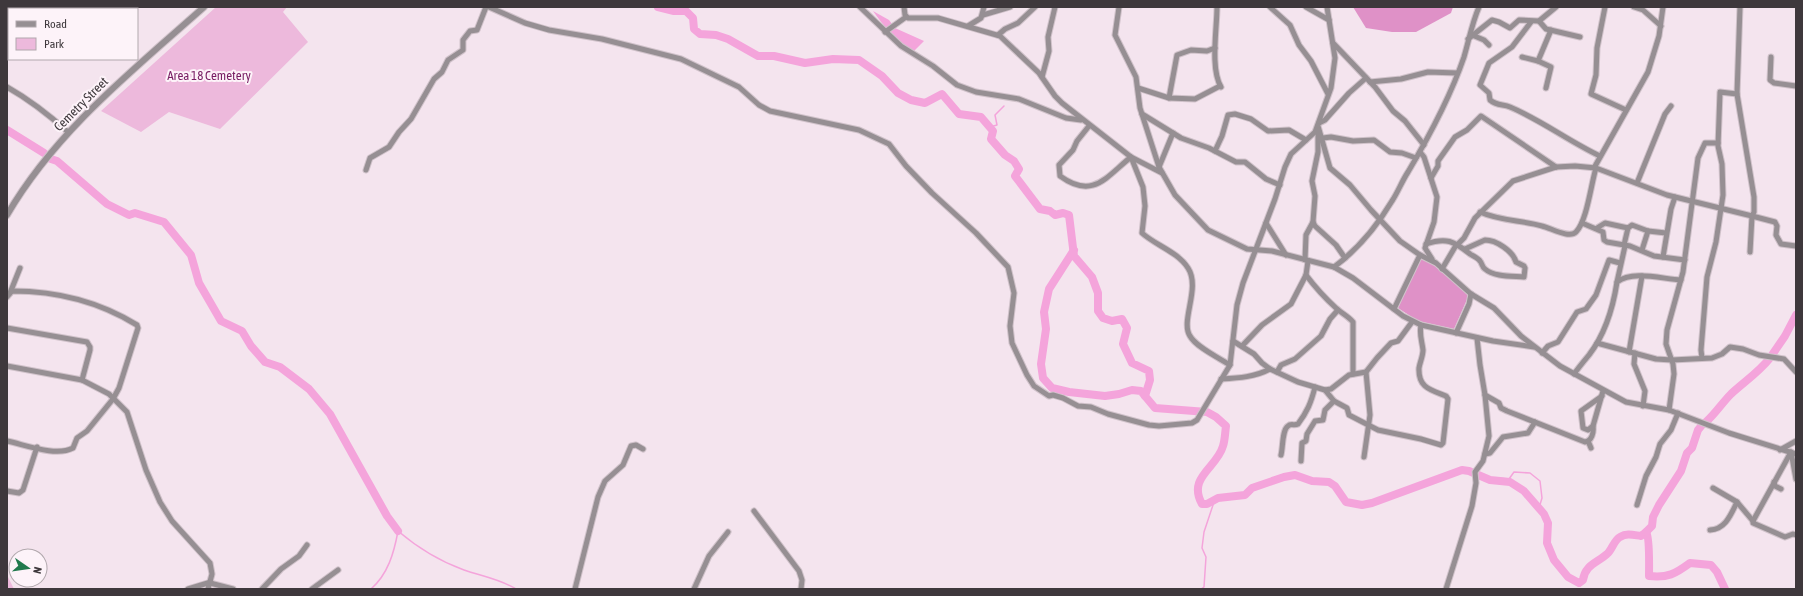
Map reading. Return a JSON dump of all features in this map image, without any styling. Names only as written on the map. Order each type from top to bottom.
[{"type":"street","name":"Cemetry Street","points":[[7,215],[43,161],[68,132],[108,91],[204,7]]},
{"type":"street","points":[[366,170],[370,158],[389,147],[399,132],[411,119],[434,79],[442,72],[448,60],[463,50],[464,40],[470,30],[477,30],[486,7]]},
{"type":"street","points":[[489,7],[525,23],[549,30],[602,40],[681,60],[739,87],[759,105],[770,111],[859,130],[889,144],[906,166],[940,200],[966,222],[1008,267],[1014,293],[1010,326],[1012,343],[1027,375],[1034,386],[1045,394],[1063,398],[1078,406],[1091,407],[1108,414],[1150,425],[1182,425],[1192,423],[1197,420],[1230,365],[1237,305],[1248,267],[1291,154],[1315,132],[1319,125],[1328,94],[1332,88],[1335,67],[1327,7]]},
{"type":"street","points":[[860,7],[885,32],[909,52],[932,66],[957,85],[976,92],[1020,99],[1066,118],[1083,120]]},
{"type":"street","points":[[904,7],[906,17]]},
{"type":"street","points":[[983,15],[984,7]]},
{"type":"street","points":[[968,26],[983,15],[1010,7]]},
{"type":"street","points":[[998,35],[1005,29],[1018,23],[1035,7]]},
{"type":"street","points":[[1042,76],[1049,51],[1048,36],[1055,7]]},
{"type":"street","points":[[1119,7],[1115,35],[1136,77],[1142,114],[1159,166],[1180,201],[1208,230],[1247,249],[1256,249],[1286,255],[1334,267],[1352,278],[1412,322],[1420,325],[1477,338],[1535,348]]},
{"type":"street","points":[[1138,88],[1169,98],[1197,99],[1221,87],[1217,75],[1215,48],[1217,7]]},
{"type":"street","points":[[1270,7],[1290,25],[1299,45],[1328,94]]},
{"type":"street","points":[[1306,7],[1329,20]]},
{"type":"street","points":[[1334,267],[1345,258],[1380,219],[1393,200],[1424,145],[1444,108],[1470,37],[1479,7]]},
{"type":"street","points":[[1470,37],[1492,20],[1510,28],[1519,20],[1531,22],[1539,21],[1556,7]]},
{"type":"street","points":[[1605,7],[1597,48],[1596,76],[1591,94],[1626,110]]},
{"type":"street","points":[[1634,7],[1643,10],[1661,26]]},
{"type":"street","points":[[1480,212],[1508,220],[1541,226],[1570,235],[1575,233],[1582,224],[1595,168],[1600,156],[1648,72],[1656,49],[1663,7]]},
{"type":"street","points":[[1740,7],[1737,94],[1754,197],[1750,252]]},
{"type":"street","points":[[885,32],[906,17]]},
{"type":"street","points":[[906,17],[912,19],[938,18],[998,35],[1042,76],[1055,96],[1089,126],[1130,157],[1162,173]]},
{"type":"street","points":[[1539,21],[1542,26],[1551,30],[1580,37]]},
{"type":"street","points":[[1531,22],[1512,47],[1489,63],[1480,85],[1489,94],[1490,100],[1494,104],[1510,107],[1575,144],[1600,156]]},
{"type":"street","points":[[1538,61],[1551,30]]},
{"type":"street","points":[[1470,37],[1484,40],[1489,45]]},
{"type":"street","points":[[1332,43],[1368,80],[1424,145]]},
{"type":"street","points":[[1169,98],[1177,55],[1191,50],[1207,52],[1215,48]]},
{"type":"street","points":[[1522,57],[1538,61],[1551,67],[1546,88]]},
{"type":"street","points":[[1771,57],[1770,80],[1796,86]]},
{"type":"street","points":[[1242,346],[1262,325],[1288,306],[1306,275],[1306,235],[1313,222],[1315,196],[1312,181],[1318,152],[1319,125],[1349,93],[1368,80],[1400,79],[1428,72],[1457,73]]},
{"type":"street","points":[[7,87],[34,103],[68,132]]},
{"type":"street","points":[[1702,358],[1702,333],[1708,277],[1716,242],[1723,195],[1718,143],[1720,92],[1737,94]]},
{"type":"street","points":[[1637,183],[1665,114],[1671,106]]},
{"type":"street","points":[[1142,114],[1187,141],[1216,151],[1236,162],[1245,162],[1266,179],[1280,185]]},
{"type":"street","points":[[1216,151],[1228,116],[1231,114],[1251,119],[1268,131],[1289,130],[1306,140]]},
{"type":"street","points":[[1432,178],[1437,168],[1438,161],[1455,137],[1469,128],[1481,116],[1556,167]]},
{"type":"street","points":[[1319,125],[1323,138],[1324,153],[1330,168],[1350,185],[1400,242],[1436,263]]},
{"type":"street","points":[[1089,126],[1077,141],[1073,150],[1059,165],[1060,176],[1066,180],[1088,187],[1094,186],[1102,183],[1130,157]]},
{"type":"street","points":[[1159,166],[1173,133]]},
{"type":"street","points":[[1323,138],[1331,137],[1353,141],[1374,140],[1390,152],[1402,153],[1416,158]]},
{"type":"street","points":[[1669,410],[1673,392],[1674,374],[1672,360],[1666,344],[1667,330],[1685,260],[1698,158],[1702,145],[1705,143],[1718,143]]},
{"type":"street","points":[[1420,152],[1424,157],[1436,193],[1434,222],[1425,251],[1442,269],[1471,294],[1498,312],[1535,348],[1603,393],[1626,402],[1669,410],[1729,433],[1793,453]]},
{"type":"street","points":[[1130,157],[1143,187],[1145,206],[1141,227],[1142,232],[1179,259],[1188,267],[1191,273],[1193,287],[1187,327],[1190,336],[1197,343],[1230,365]]},
{"type":"street","points":[[1442,269],[1457,244],[1464,238],[1472,221],[1518,178],[1532,176],[1556,167],[1569,166],[1595,168],[1675,197],[1774,222],[1777,226],[1776,234],[1781,244],[1796,246]]},
{"type":"street","points":[[1663,257],[1666,233],[1675,197]]},
{"type":"street","points":[[1313,222],[1315,226],[1336,246],[1345,258]]},
{"type":"street","points":[[1266,223],[1286,255]]},
{"type":"street","points":[[1597,228],[1608,223],[1628,228],[1632,225],[1648,231],[1666,233]]},
{"type":"street","points":[[1582,224],[1597,228],[1605,233],[1605,241],[1642,250],[1649,254],[1685,260]]},
{"type":"street","points":[[1574,374],[1597,342],[1610,315],[1628,228]]},
{"type":"street","points":[[1642,250],[1648,231]]},
{"type":"street","points":[[1426,244],[1442,239],[1457,244],[1465,249],[1480,260],[1485,269],[1490,272],[1524,277],[1525,275],[1524,266],[1516,262],[1515,258],[1507,249],[1494,242],[1485,240],[1465,249]]},
{"type":"street","points":[[1394,309],[1420,255]]},
{"type":"street","points":[[1542,353],[1548,346],[1558,342],[1577,312],[1586,309],[1596,295],[1609,260],[1620,263]]},
{"type":"street","points":[[7,441],[61,452],[73,448],[77,438],[87,431],[113,399],[123,379],[138,332],[136,325],[91,302],[76,298],[37,292],[8,295],[20,268]]},
{"type":"street","points":[[1306,275],[1338,310],[1348,316],[1352,322],[1353,374]]},
{"type":"street","points":[[1617,282],[1623,278],[1642,276],[1657,276],[1681,280]]},
{"type":"street","points":[[1628,352],[1642,276]]},
{"type":"street","points":[[1456,333],[1469,304],[1471,294]]},
{"type":"street","points":[[1277,372],[1281,365],[1295,359],[1321,336],[1330,319],[1338,310]]},
{"type":"street","points":[[1233,341],[1242,346],[1270,369],[1298,382],[1325,390],[1331,389],[1353,374],[1366,372],[1391,343],[1398,341],[1412,322]]},
{"type":"street","points":[[1325,390],[1334,400],[1347,408],[1347,412],[1352,417],[1367,425],[1378,430],[1443,445],[1448,399],[1424,387],[1422,384],[1419,369],[1423,350],[1420,338],[1420,325]]},
{"type":"street","points":[[7,328],[87,342],[90,350],[82,380]]},
{"type":"street","points":[[1446,589],[1472,506],[1476,483],[1475,472],[1478,466],[1482,464],[1488,436],[1485,395],[1477,338]]},
{"type":"street","points":[[1597,342],[1656,359],[1672,360],[1712,358],[1722,354],[1730,347],[1737,348],[1759,355],[1784,359],[1796,372]]},
{"type":"street","points":[[1635,353],[1634,364],[1645,391],[1643,406]]},
{"type":"street","points":[[7,366],[82,380],[108,394],[127,412],[146,470],[166,512],[180,532],[210,563],[212,570],[208,589]]},
{"type":"street","points":[[1221,379],[1248,377],[1260,374],[1270,369]]},
{"type":"street","points":[[1364,457],[1367,425],[1370,415],[1366,372]]},
{"type":"street","points":[[1282,455],[1284,444],[1283,438],[1286,428],[1288,425],[1298,424],[1307,412],[1311,405],[1315,387]]},
{"type":"street","points":[[1593,426],[1588,430],[1583,428],[1581,411],[1603,393]]},
{"type":"street","points":[[1588,441],[1594,432],[1593,426],[1603,393]]},
{"type":"street","points":[[1485,395],[1499,403],[1501,408],[1507,411],[1588,441],[1592,448]]},
{"type":"street","points":[[1301,461],[1302,444],[1306,441],[1306,434],[1315,421],[1323,420],[1325,410],[1334,400]]},
{"type":"street","points":[[1637,505],[1646,476],[1656,457],[1660,444],[1671,430],[1678,413]]},
{"type":"street","points":[[1485,454],[1490,453],[1503,437],[1528,433],[1535,422]]},
{"type":"street","points":[[1780,450],[1796,441]]},
{"type":"street","points":[[575,589],[593,514],[601,491],[609,477],[623,465],[631,446],[636,445],[643,449]]},
{"type":"street","points":[[7,491],[19,493],[23,490],[37,447]]},
{"type":"street","points":[[1793,453],[1796,480]]},
{"type":"street","points":[[1752,521],[1774,482],[1793,453]]},
{"type":"street","points":[[1774,482],[1775,486],[1781,489]]},
{"type":"street","points":[[1713,488],[1737,502],[1753,523],[1760,527],[1785,537],[1795,533]]},
{"type":"street","points":[[1710,530],[1716,530],[1725,524],[1737,502]]},
{"type":"street","points":[[754,511],[799,571],[802,580],[801,589]]},
{"type":"street","points":[[694,589],[709,556],[728,532]]},
{"type":"street","points":[[262,589],[281,569],[299,556],[307,545]]},
{"type":"street","points":[[312,589],[338,570]]},
{"type":"street","points":[[188,589],[210,582],[233,589]]},
{"type":"green space","name":"Area 18 Cemetery","points":[[216,7],[287,7],[283,12],[308,42],[220,129],[169,112],[141,132],[101,111]]},
{"type":"green space","points":[[7,575],[8,588],[14,589],[7,589]]},
{"type":"shaded area","points":[[1353,7],[1453,7],[1451,13],[1416,32],[1392,32],[1366,28]]},
{"type":"shaded area","points":[[873,11],[889,20],[895,28],[924,41],[913,52],[907,49],[886,28]]},
{"type":"shaded area","points":[[1421,259],[1431,263],[1469,295],[1454,329],[1418,321],[1398,308]]},
{"type":"waterway","points":[[658,7],[674,11],[686,11],[693,18],[694,29],[700,34],[716,35],[728,39],[758,56],[774,56],[805,63],[833,59],[859,60],[882,76],[898,93],[911,100],[925,103],[942,94],[959,114],[981,117],[993,131],[991,139],[1005,155],[1014,161],[1019,169],[1015,176],[1040,209],[1050,211],[1055,215],[1063,213],[1069,215],[1074,256],[1092,277],[1098,293],[1098,311],[1103,318],[1112,321],[1122,319],[1127,328],[1123,344],[1132,363],[1149,371],[1150,380],[1145,396],[1155,408],[1207,412],[1216,417],[1226,426],[1224,444],[1220,454],[1200,480],[1198,495],[1202,504],[1207,504],[1218,498],[1245,495],[1252,488],[1284,477],[1295,475],[1312,481],[1329,482],[1335,486],[1346,502],[1362,505],[1372,503],[1462,470],[1469,471],[1490,480],[1510,482],[1524,491],[1544,514],[1548,523],[1547,543],[1554,560],[1568,577],[1579,583],[1583,580],[1586,571],[1607,554],[1618,538],[1628,535],[1641,536],[1646,532],[1649,546],[1649,576],[1666,576],[1680,570],[1690,563],[1711,565],[1717,572],[1725,589]]},
{"type":"waterway","points":[[990,127],[997,125],[995,115],[1004,106]]},
{"type":"waterway","points":[[7,130],[44,153]]},
{"type":"waterway","points":[[51,159],[57,161],[107,204],[129,215],[135,213],[164,222],[191,255],[199,283],[221,321],[242,331],[251,346],[265,362],[280,367],[309,389],[330,414],[387,516],[398,531]]},
{"type":"waterway","points":[[1074,250],[1049,289],[1044,312],[1046,329],[1041,364],[1043,378],[1052,388],[1069,392],[1105,396],[1132,390],[1141,391],[1145,396]]},
{"type":"waterway","points":[[1772,355],[1785,336],[1796,315]]},
{"type":"waterway","points":[[1706,422],[1731,394],[1770,358]]},
{"type":"waterway","points":[[1646,532],[1652,526],[1653,517],[1659,505],[1681,471],[1687,453],[1692,448],[1698,430],[1702,425]]},
{"type":"waterway","points":[[1482,477],[1509,479],[1514,472],[1530,473],[1540,481],[1542,498],[1539,508]]},
{"type":"waterway","points":[[1201,589],[1204,587],[1206,557],[1202,548],[1204,532],[1214,502]]},
{"type":"waterway","points":[[398,531],[413,543],[437,558],[464,570],[497,580],[516,589]]},
{"type":"waterway","points":[[371,589],[386,570],[398,531]]}]
